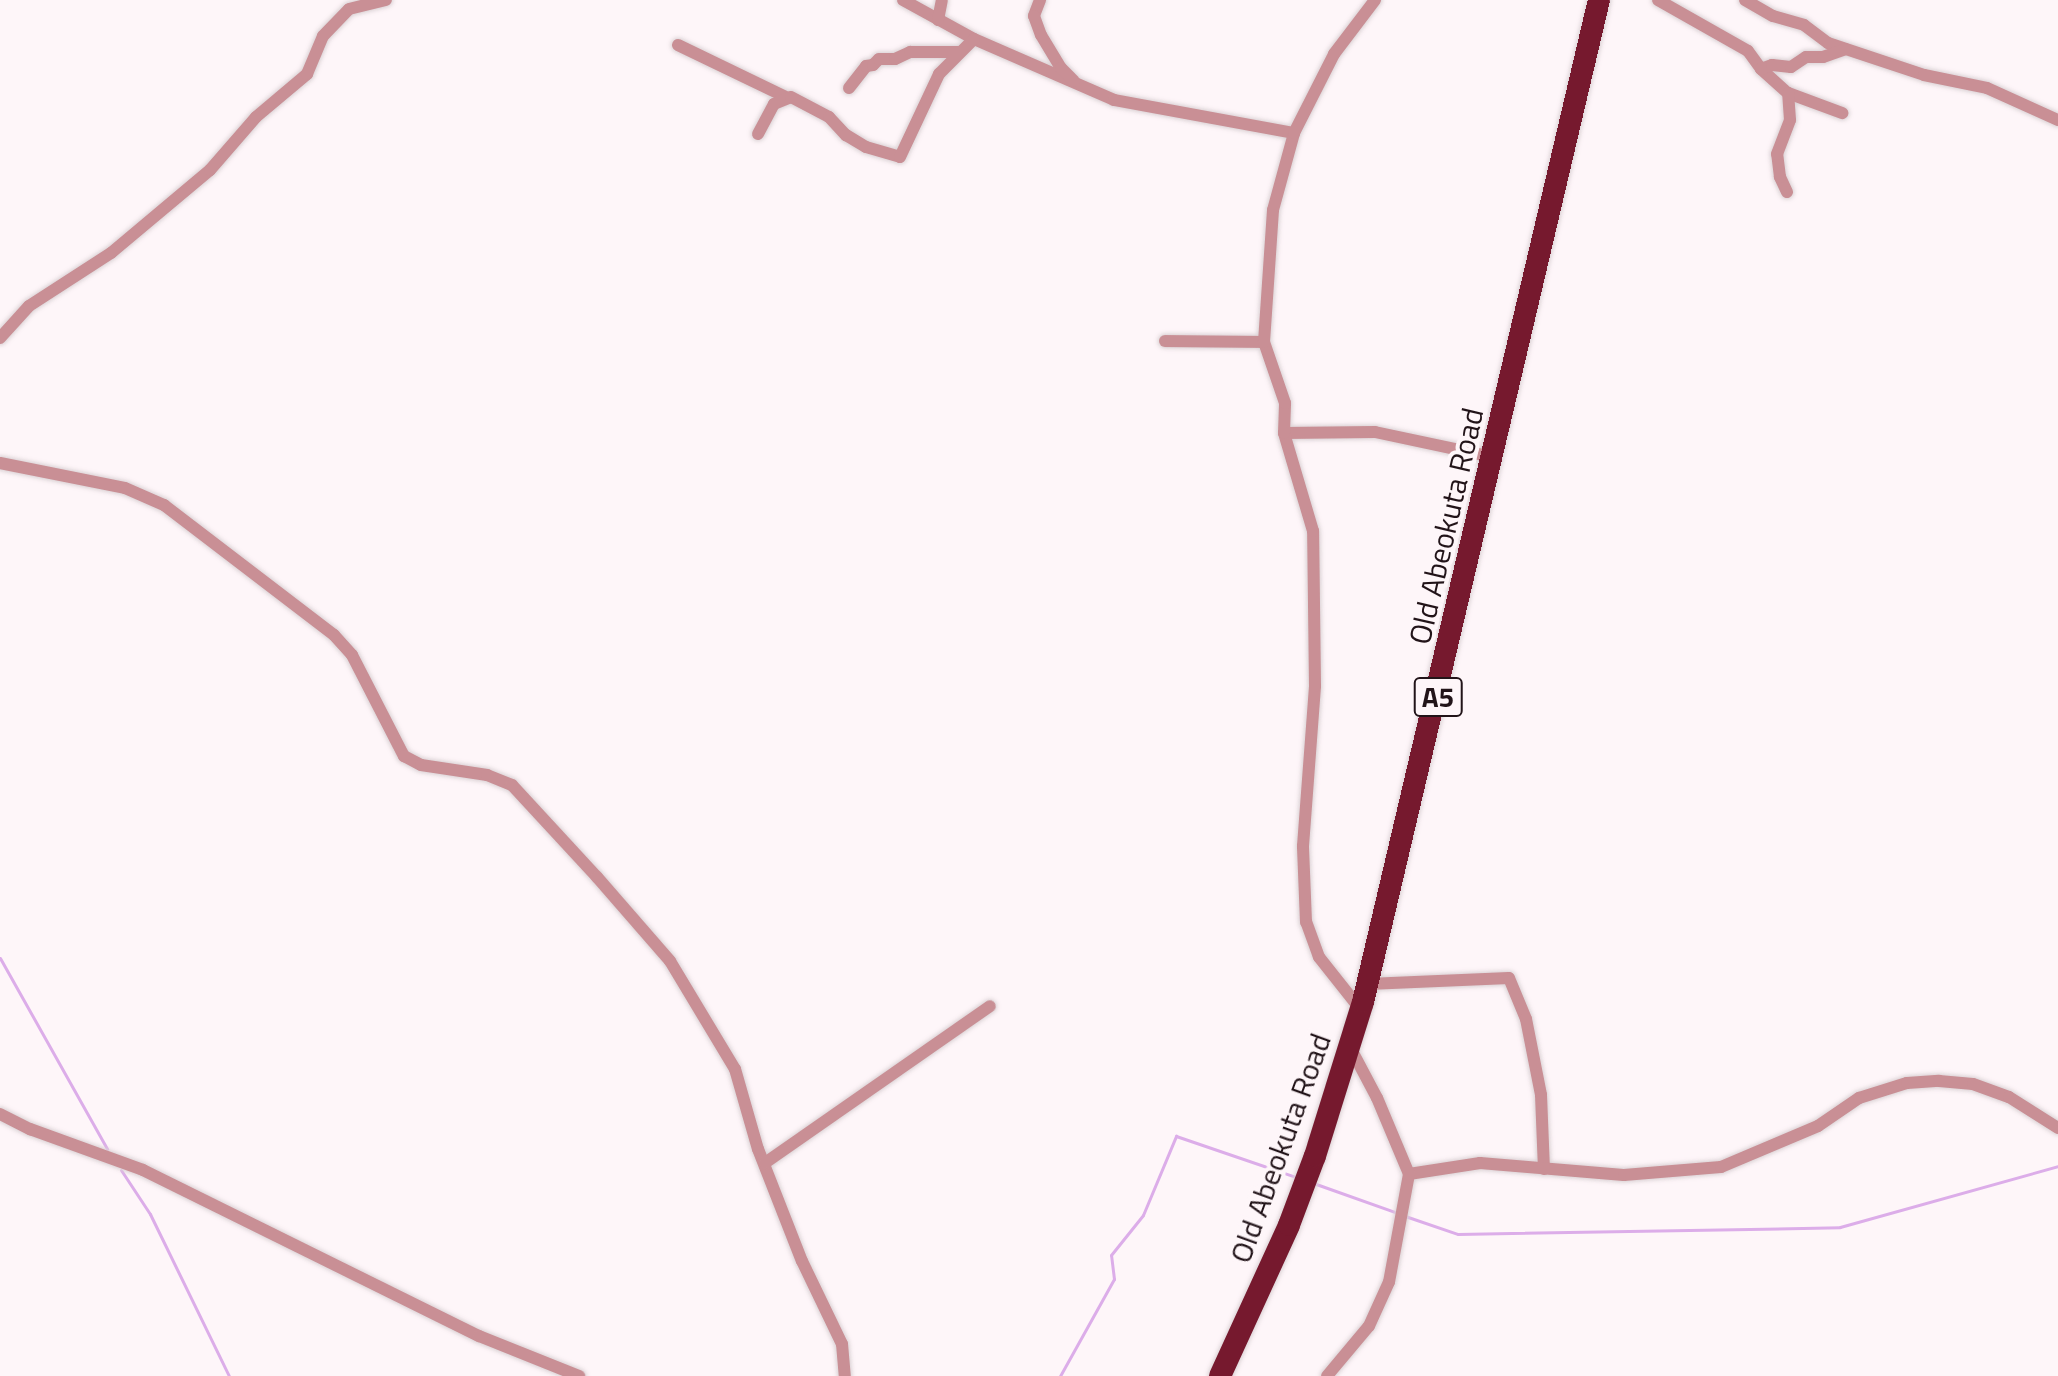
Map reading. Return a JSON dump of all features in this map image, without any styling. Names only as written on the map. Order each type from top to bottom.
[{"type":"highway","name":"Old Abeokuta Road","points":[[1220,1376],[1289,1225],[1361,1010],[1599,0]]},
{"type":"street","points":[[0,338],[29,306],[111,253],[210,170],[256,117],[307,74],[323,36],[349,9],[386,0]]},
{"type":"street","points":[[903,0],[974,39],[1079,86],[1149,109],[1294,133]]},
{"type":"street","points":[[938,20],[942,0]]},
{"type":"street","points":[[1040,0],[1034,16],[1041,35],[1061,68],[1079,86]]},
{"type":"street","points":[[1361,1010],[1319,957],[1306,922],[1303,846],[1315,686],[1313,531],[1284,433],[1285,403],[1264,342],[1273,210],[1294,133],[1334,54],[1375,0]]},
{"type":"street","points":[[1658,0],[1748,51],[1761,69],[1788,93],[1842,113]]},
{"type":"street","points":[[1745,0],[1773,16],[1804,25],[1828,43],[1924,75],[1987,88],[2058,120]]},
{"type":"street","points":[[678,45],[786,97],[804,102],[829,117],[846,135],[866,147],[900,157],[912,136],[927,93],[939,74],[974,39]]},
{"type":"street","points":[[1761,69],[1772,65],[1791,67],[1806,57],[1823,57],[1846,49]]},
{"type":"street","points":[[849,88],[866,66],[879,59],[895,59],[910,52],[959,52]]},
{"type":"street","points":[[1787,192],[1780,177],[1777,154],[1790,120],[1788,93]]},
{"type":"street","points":[[758,134],[774,104],[786,97]]},
{"type":"street","points":[[1165,341],[1264,342]]},
{"type":"street","points":[[1284,433],[1375,432],[1493,457]]},
{"type":"street","points":[[0,463],[125,488],[164,505],[334,635],[352,655],[404,756],[421,765],[487,775],[512,785],[670,961],[735,1069],[765,1163],[802,1261],[842,1344],[845,1376]]},
{"type":"street","points":[[1368,984],[1509,978],[1526,1019],[1541,1095],[1544,1169]]},
{"type":"street","points":[[765,1163],[990,1006]]},
{"type":"street","points":[[1327,1376],[1349,1354],[1369,1326],[1389,1282],[1409,1174],[1377,1098],[1350,1047]]},
{"type":"street","points":[[1409,1174],[1480,1163],[1624,1175],[1721,1167],[1818,1126],[1859,1098],[1907,1083],[1973,1084],[2009,1097],[2058,1128]]},
{"type":"street","points":[[0,1114],[30,1129],[143,1170],[479,1336],[579,1376]]},
{"type":"waterway","points":[[0,958],[107,1149]]},
{"type":"waterway","points":[[1060,1376],[1114,1279],[1111,1255],[1143,1215],[1176,1136],[1296,1177]]},
{"type":"waterway","points":[[1405,1216],[1458,1234],[1840,1227],[2058,1166]]},
{"type":"waterway","points":[[121,1170],[150,1214],[229,1376]]},
{"type":"waterway","points":[[1316,1184],[1398,1213]]}]
